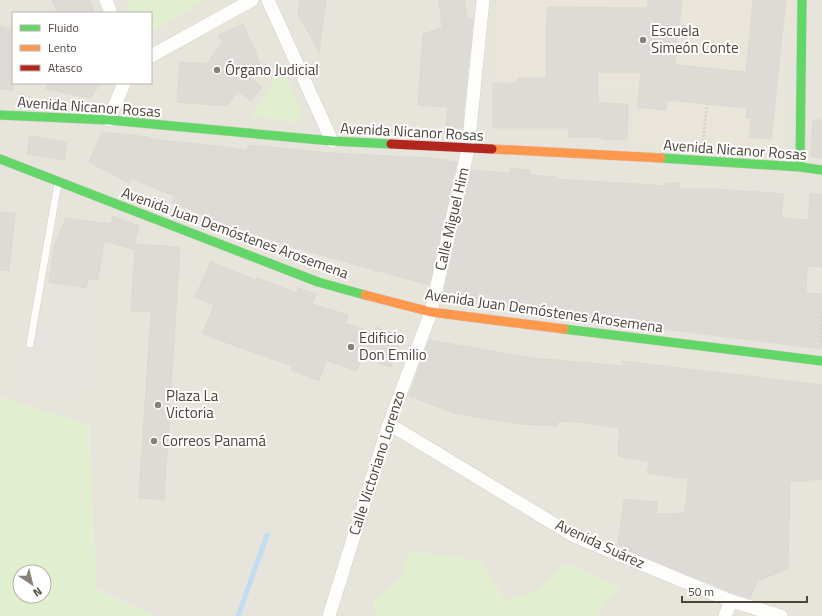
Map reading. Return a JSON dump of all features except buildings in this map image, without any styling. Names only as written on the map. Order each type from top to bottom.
[{"type":"main road","points":[[800,167],[802,0]]},
{"type":"main road","name":"Avenida Nicanor Rosas","points":[[0,115],[109,120],[332,142],[701,160],[822,170]]},
{"type":"main road","name":"Avenida Juan Demóstenes Arosemena","points":[[0,159],[318,282],[431,312],[820,360]]},
{"type":"street","points":[[106,0],[111,12]]},
{"type":"street","points":[[152,55],[252,0]]},
{"type":"street","points":[[268,0],[332,142]]},
{"type":"street","name":"Calle Miguel Him","points":[[431,312],[468,149],[483,0]]},
{"type":"street","points":[[109,120],[124,84]]},
{"type":"street","name":"Calle Victoriano Lorenzo","points":[[329,616],[388,424],[431,312]]},
{"type":"street","name":"Avenida Suárez","points":[[388,424],[574,536],[730,601],[781,616]]},
{"type":"street","points":[[725,616],[730,601]]},
{"type":"lane","points":[[30,344],[59,183]]},
{"type":"path","points":[[703,143],[707,104]]},
{"type":"path","points":[[820,360],[822,312]]},
{"type":"shaded area","points":[[0,0],[822,0],[822,616],[154,616],[96,589],[89,425],[0,397]]},
{"type":"shaded area","name":"Escuela Simeón Conte","points":[[498,0],[790,0],[780,157],[631,143],[636,85],[499,81]]},
{"type":"shaded area","points":[[750,181],[785,184],[784,194],[749,191]]},
{"type":"shaded area","points":[[799,181],[822,184],[822,195],[797,193]]},
{"type":"shaded area","points":[[88,278],[98,280],[81,401],[18,396],[29,321],[51,326],[58,284],[86,288]]},
{"type":"green space","points":[[126,0],[206,0],[152,32],[152,12],[132,12]]},
{"type":"green space","points":[[283,70],[303,114],[296,122],[250,116]]},
{"type":"green space","points":[[0,397],[89,425],[96,589],[154,616],[0,616]]},
{"type":"green space","points":[[408,551],[443,555],[481,562],[505,600],[538,591],[565,562],[620,587],[596,616],[376,616],[373,602],[402,576]]},
{"type":"waterway","points":[[238,616],[267,535]]},
{"type":"traffic: fast","points":[[800,167],[802,0]]},
{"type":"traffic: fast","points":[[0,115],[109,120],[332,141],[391,144]]},
{"type":"traffic: fast","points":[[661,158],[800,167],[822,170]]},
{"type":"traffic: fast","points":[[0,159],[318,282],[365,295]]},
{"type":"traffic: fast","points":[[564,329],[822,361]]},
{"type":"traffic: slow","points":[[492,149],[661,158]]},
{"type":"traffic: slow","points":[[365,295],[431,312],[564,329]]},
{"type":"traffic: jam","points":[[391,144],[492,149]]},
{"type":"place","name":"Escuela Simeón Conte","points":[[643,40]]},
{"type":"place","name":"Órgano Judicial","points":[[217,70]]},
{"type":"place","name":"Edificio Don Emilio","points":[[351,347]]},
{"type":"place","name":"Plaza La Victoria","points":[[158,405]]},
{"type":"place","name":"Correos Panamá","points":[[154,441]]}]
